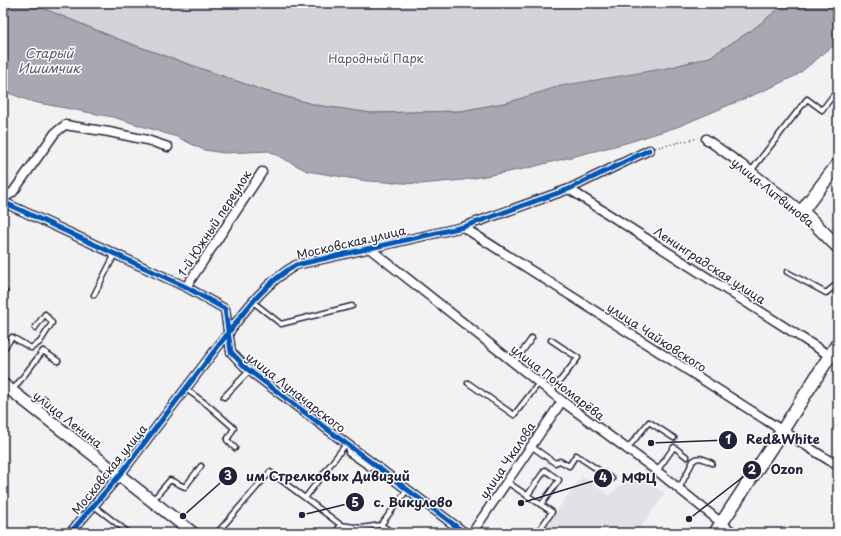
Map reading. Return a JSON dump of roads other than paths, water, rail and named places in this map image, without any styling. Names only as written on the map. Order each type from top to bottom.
[{"type":"main road","points":[[802,212],[838,164]]},
{"type":"main road","name":"улица Литвинова","points":[[802,212],[838,247]]},
{"type":"main road","points":[[715,533],[782,431],[834,359],[838,343]]},
{"type":"street","points":[[3,200],[13,192],[56,133],[65,125],[147,140],[168,147]]},
{"type":"street","name":"улица Литвинова","points":[[706,139],[751,171],[802,212]]},
{"type":"street","name":"Московская улица","points":[[70,533],[119,476],[229,332],[244,310],[282,273],[296,265],[463,226],[569,189],[650,150]]},
{"type":"street","name":"1-й Южный переулок","points":[[186,287],[262,172]]},
{"type":"street","name":"Ленинградская улица","points":[[569,189],[834,359]]},
{"type":"street","name":"улица Луначарского","points":[[3,200],[186,287],[225,309],[231,352],[249,370],[465,533]]},
{"type":"street","name":"улица Чайковского","points":[[463,226],[838,466]]},
{"type":"street","name":"улица Пономарёва","points":[[369,248],[562,401],[657,471],[734,533]]},
{"type":"street","name":"улица Ленина","points":[[7,387],[193,533]]},
{"type":"street","name":"улица Чкалова","points":[[472,533],[562,401]]},
{"type":"lane","points":[[751,171],[807,99],[822,110],[838,89]]},
{"type":"lane","points":[[94,295],[115,254]]},
{"type":"lane","points":[[787,272],[826,293],[838,283]]},
{"type":"lane","points":[[253,302],[281,324],[352,306]]},
{"type":"lane","points":[[3,350],[12,337],[31,348],[40,342],[52,323],[45,314],[35,328]]},
{"type":"lane","points":[[514,363],[532,338]]},
{"type":"lane","points":[[551,340],[578,358],[551,392]]},
{"type":"lane","points":[[7,387],[43,351],[58,361]]},
{"type":"lane","points":[[224,397],[249,370]]},
{"type":"lane","points":[[468,383],[514,415],[539,383]]},
{"type":"lane","points":[[186,389],[209,406],[234,428],[227,440],[235,448]]},
{"type":"lane","points":[[37,411],[45,399]]},
{"type":"lane","points":[[627,449],[649,422],[674,438]]},
{"type":"lane","points":[[305,498],[348,445]]},
{"type":"lane","points":[[531,446],[555,463],[560,461],[569,466],[576,455],[612,479]]},
{"type":"lane","points":[[657,471],[674,447],[687,457]]},
{"type":"lane","points":[[679,489],[696,458],[712,463]]},
{"type":"lane","points":[[152,501],[170,480],[185,487],[201,466]]},
{"type":"lane","points":[[527,496],[545,470],[559,480],[541,505]]},
{"type":"lane","points":[[217,533],[270,472],[341,525],[361,531]]},
{"type":"lane","points":[[507,482],[552,512],[537,533]]},
{"type":"lane","points":[[358,533],[381,525],[408,490]]},
{"type":"lane","points":[[94,505],[129,533]]},
{"type":"lane","points":[[335,533],[341,525]]},
{"type":"lane","points":[[381,525],[393,533]]},
{"type":"water","name":"Старый Ишимчик","points":[[3,3],[30,3],[123,41],[265,91],[316,105],[371,113],[461,111],[509,102],[560,86],[668,68],[710,57],[752,30],[786,3],[838,3],[838,42],[797,75],[677,127],[626,143],[524,169],[463,180],[421,184],[367,181],[307,171],[269,151],[224,153],[204,150],[177,137],[113,117],[33,102],[3,91]]},
{"type":"place","name":"Red&White","points":[[651,443]]},
{"type":"place","name":"МФЦ","points":[[521,503]]},
{"type":"place","name":"с. Викулово","points":[[302,515]]},
{"type":"place","name":"им Стрелковых Дивизий","points":[[183,516]]},
{"type":"place","name":"Ozon","points":[[689,519]]},
{"type":"park label","name":"Народный Парк","points":[[376,58]]}]
